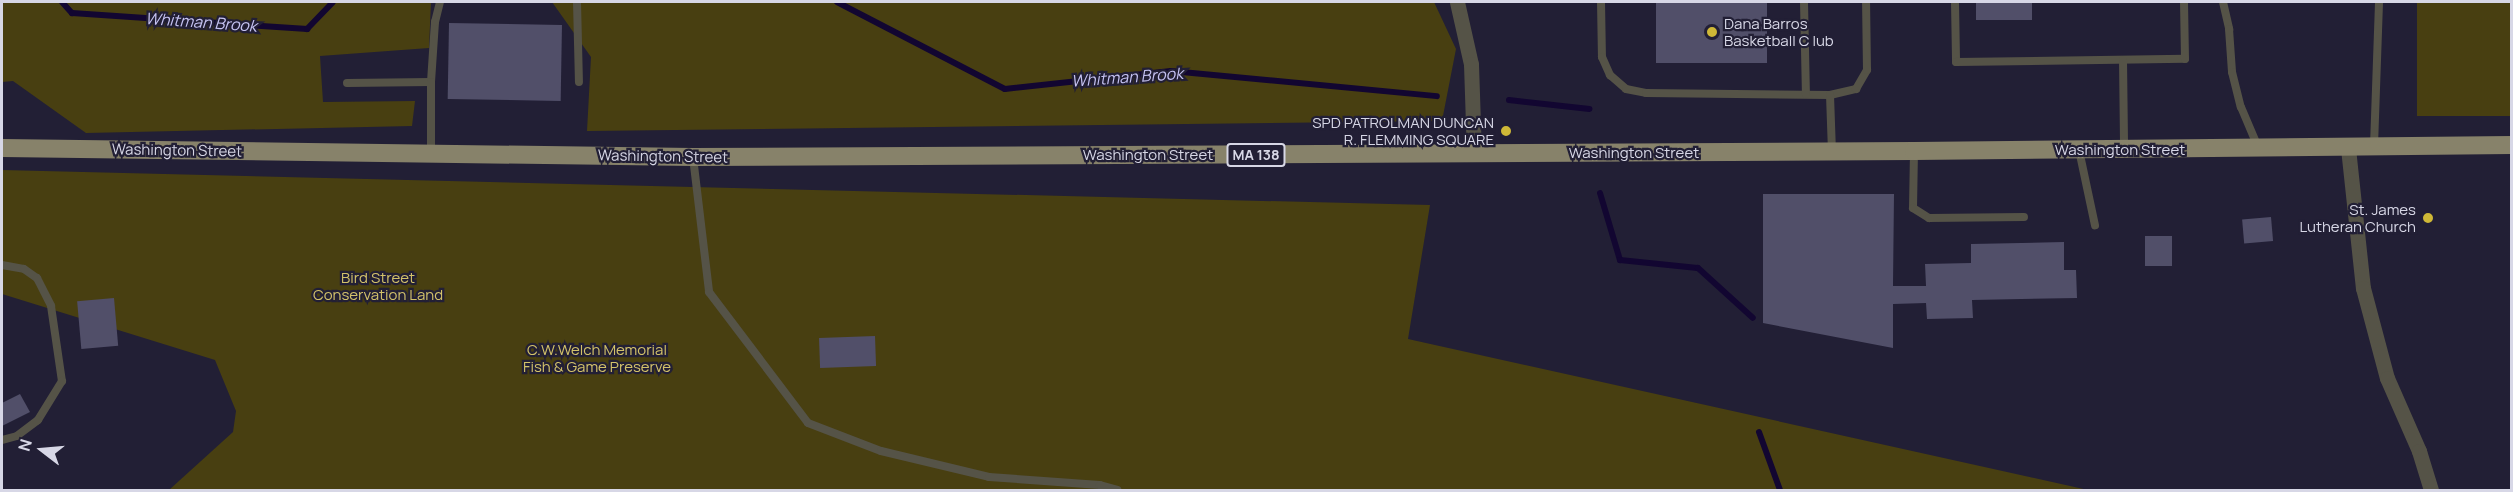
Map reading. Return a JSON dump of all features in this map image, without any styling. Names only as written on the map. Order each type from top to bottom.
[{"type":"main road","name":"Washington Street","points":[[2,148],[693,157],[1914,152],[2511,145]]},
{"type":"street","points":[[1457,2],[1464,24],[1471,64],[1474,153]]},
{"type":"street","points":[[2348,148],[2363,288],[2387,378],[2419,452],[2431,490]]},
{"type":"lane","points":[[431,154],[431,82],[435,22],[440,2]]},
{"type":"lane","points":[[577,2],[579,82]]},
{"type":"lane","points":[[1601,2],[1602,57],[1610,75],[1626,89],[1646,93],[1806,94],[1830,94],[1856,89],[1867,70],[1866,2]]},
{"type":"lane","points":[[1804,2],[1806,94]]},
{"type":"lane","points":[[1955,2],[1956,62],[2185,59],[2184,2]]},
{"type":"lane","points":[[2223,2],[2229,29],[2232,72],[2241,107],[2258,149]]},
{"type":"lane","points":[[2374,147],[2379,2]]},
{"type":"lane","points":[[2123,60],[2124,150]]},
{"type":"lane","points":[[347,83],[431,82]]},
{"type":"lane","points":[[1830,94],[1832,152]]},
{"type":"lane","points":[[2079,150],[2095,225]]},
{"type":"lane","points":[[1914,152],[1913,207],[1929,218],[2024,217]]},
{"type":"lane","points":[[693,157],[709,292],[808,423],[881,451],[989,477],[1100,485],[1117,490]]},
{"type":"lane","points":[[2,265],[24,269],[38,278],[51,306],[62,381],[38,420],[17,436],[2,440]]},
{"type":"green space","points":[[2,2],[431,2],[429,48],[320,56],[323,102],[415,101],[412,126],[86,133],[13,81],[2,82]]},
{"type":"green space","points":[[552,2],[1434,2],[1456,49],[1442,121],[587,131],[591,57]]},
{"type":"green space","points":[[2417,2],[2511,2],[2511,116],[2417,116]]},
{"type":"green space","name":"C.W.Welch Memorial Fish & Game Preserve","points":[[2,170],[1430,205],[1408,339],[2088,490],[169,490],[233,432],[236,411],[215,360],[2,294]]},
{"type":"building","name":"Dana Barros Basketball C lub","points":[[1656,2],[1767,2],[1767,63],[1656,63]]},
{"type":"building","points":[[1976,2],[2032,2],[2032,20],[1976,20]]},
{"type":"building","points":[[449,23],[562,25],[561,101],[448,99]]},
{"type":"building","points":[[1763,194],[1894,194],[1893,286],[1926,286],[1925,264],[1971,263],[1971,244],[2064,242],[2064,270],[2076,270],[2077,298],[1972,300],[1973,318],[1927,319],[1926,303],[1893,304],[1893,348],[1763,323]]},
{"type":"building","points":[[2271,217],[2273,241],[2244,243],[2242,220]]},
{"type":"building","points":[[2145,236],[2172,236],[2172,266],[2145,266]]},
{"type":"building","points":[[114,298],[118,346],[81,349],[77,301]]},
{"type":"building","points":[[875,336],[876,366],[820,368],[819,338]]},
{"type":"building","points":[[20,394],[30,412],[2,426],[2,403]]},
{"type":"waterway","name":"Whitman Brook","points":[[62,2],[72,13],[307,29],[333,2]]},
{"type":"waterway","name":"Whitman Brook","points":[[837,2],[1005,89],[1171,71],[1437,96]]},
{"type":"waterway","name":"Whitman Brook","points":[[1509,100],[1589,109]]},
{"type":"waterway","name":"Whitman Brook","points":[[1600,193],[1620,260],[1698,268],[1753,318]]},
{"type":"waterway","name":"Whitman Brook","points":[[1759,432],[1780,490]]},
{"type":"place","name":"Dana Barros Basketball C lub","points":[[1712,32]]},
{"type":"place","name":"SPD PATROLMAN DUNCAN R. FLEMMING SQUARE","points":[[1506,131]]},
{"type":"place","name":"St. James Lutheran Church","points":[[2428,218]]},
{"type":"park label","name":"Bird Street Conservation Land","points":[[378,286]]}]
